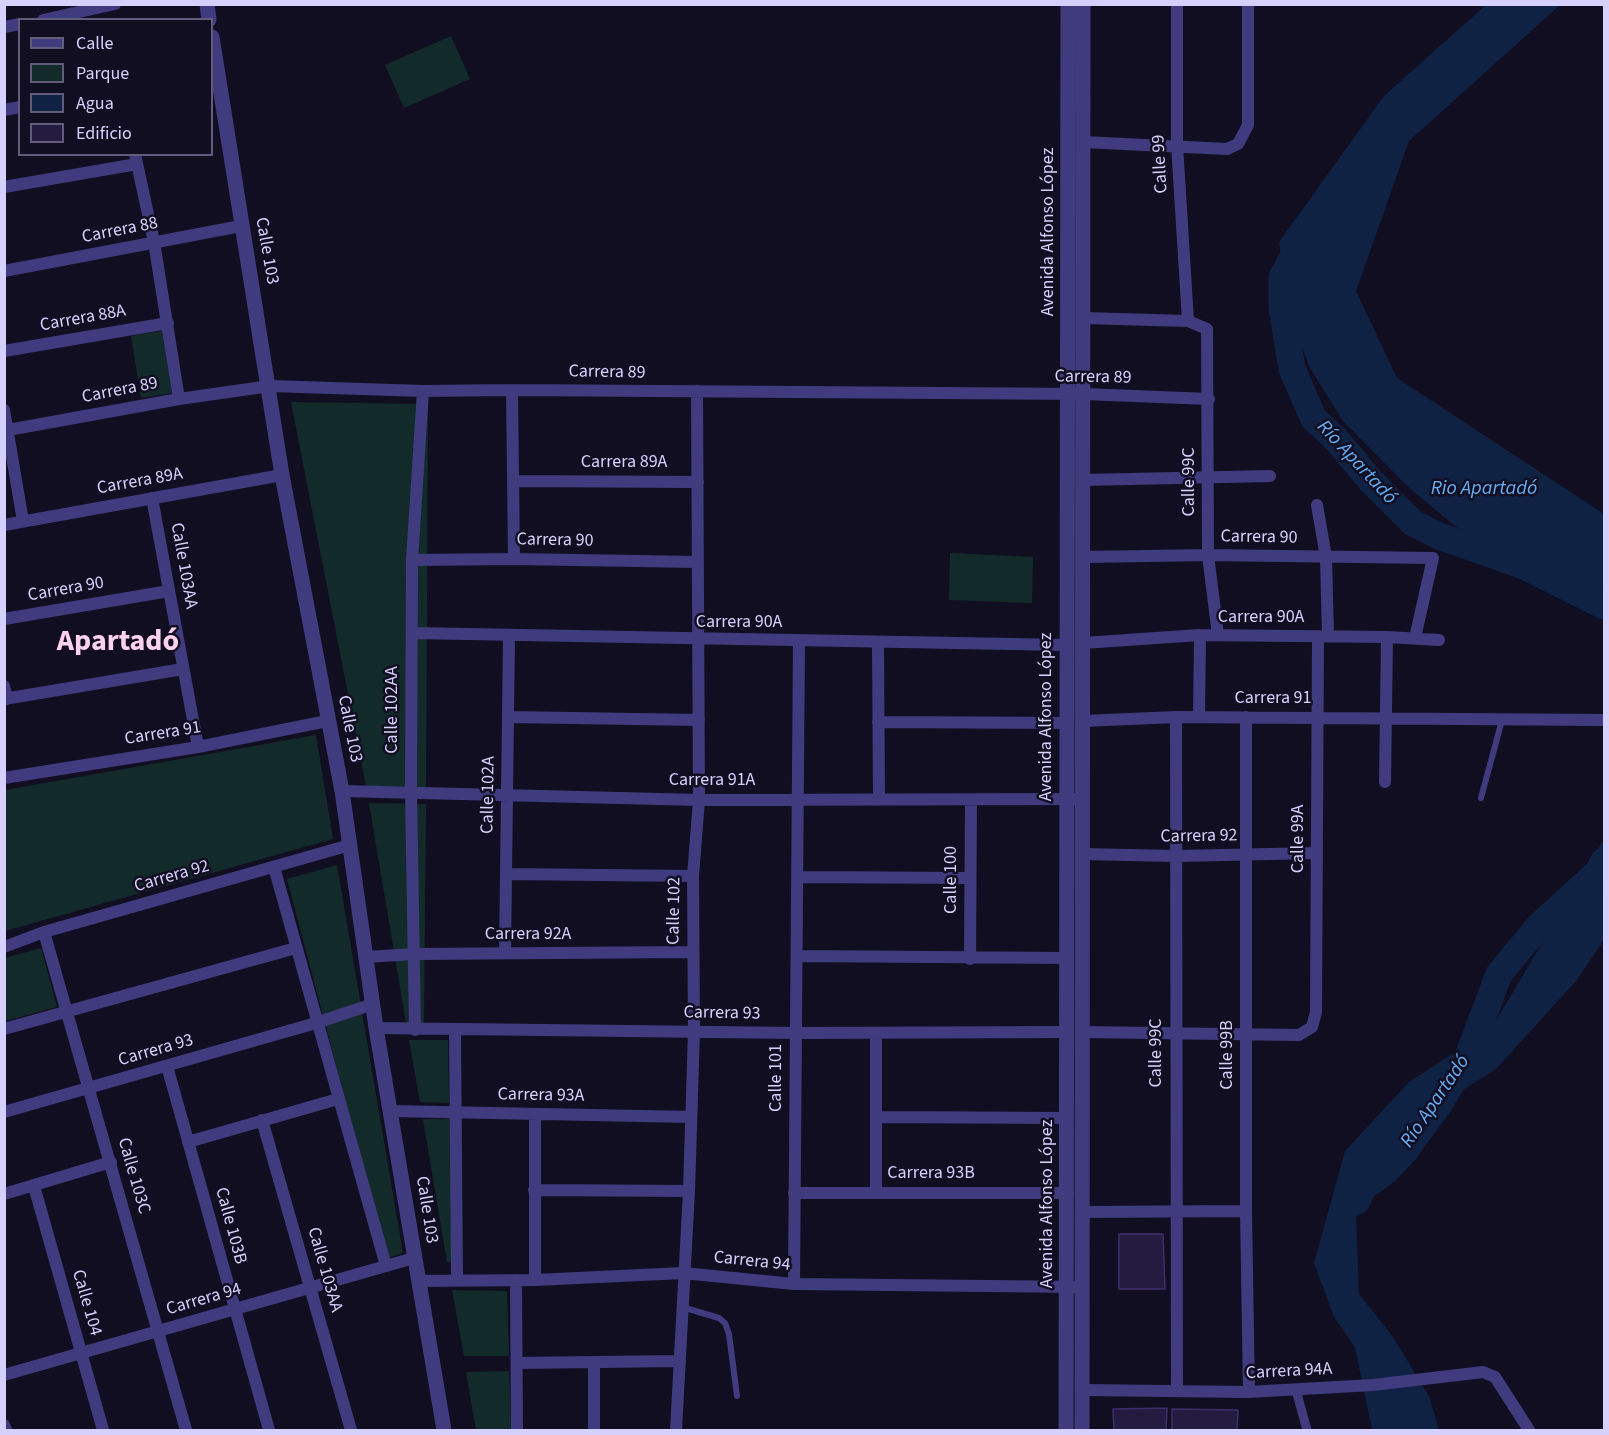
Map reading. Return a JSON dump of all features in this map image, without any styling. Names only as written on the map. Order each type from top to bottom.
[{"type":"street","points":[[52,18],[115,4]]},
{"type":"street","name":"Avenida Alfonso López","points":[[1068,4],[1076,395],[1083,480],[1083,721],[1082,854],[1074,1032],[1067,1118],[1068,1193],[1082,1390],[1082,1431]]},
{"type":"street","name":"Avenida Alfonso López","points":[[1066,1431],[1082,1212],[1074,1032],[1068,958],[1066,645],[1076,395],[1083,318],[1083,4]]},
{"type":"street","name":"Calle 99","points":[[1177,4],[1177,145],[1188,321]]},
{"type":"street","points":[[1083,142],[1227,149],[1238,144],[1248,125],[1248,4]]},
{"type":"street","name":"Calle 103","points":[[213,54],[214,71],[270,386],[282,475],[342,791],[376,1028],[444,1431]]},
{"type":"street","points":[[4,187],[136,159],[154,242],[179,399]]},
{"type":"street","name":"Carrera 88","points":[[4,271],[242,226]]},
{"type":"street","points":[[1083,318],[1188,321]]},
{"type":"street","name":"Calle 99C","points":[[1188,321],[1207,329],[1208,555],[1218,635]]},
{"type":"street","name":"Carrera 88A","points":[[4,351],[168,322]]},
{"type":"street","name":"Carrera 89","points":[[8,430],[179,399],[270,386],[423,392],[512,390],[1076,395],[1209,399]]},
{"type":"street","points":[[512,390],[514,559]]},
{"type":"street","name":"Calle 102AA","points":[[415,1030],[411,791],[412,560],[423,392]]},
{"type":"street","name":"Calle 102","points":[[676,1431],[689,1191],[694,1032],[693,876],[699,800],[697,392]]},
{"type":"street","points":[[4,410],[23,521]]},
{"type":"street","name":"Carrera 89A","points":[[4,525],[282,475]]},
{"type":"street","points":[[1083,480],[1270,476]]},
{"type":"street","name":"Carrera 89A","points":[[514,481],[698,482]]},
{"type":"street","name":"Calle 103AA","points":[[152,498],[198,747]]},
{"type":"street","name":"Calle 99A","points":[[1299,1035],[1312,1028],[1316,1012],[1317,718],[1326,557],[1317,505]]},
{"type":"street","name":"Carrera 90","points":[[1083,558],[1208,555],[1433,558],[1415,638]]},
{"type":"street","name":"Carrera 90","points":[[412,560],[698,562]]},
{"type":"street","name":"Carrera 90","points":[[4,619],[169,591]]},
{"type":"street","name":"Carrera 90A","points":[[412,633],[1066,645]]},
{"type":"street","points":[[1199,717],[1200,635]]},
{"type":"street","name":"Carrera 90A","points":[[1083,643],[1200,635],[1387,637],[1439,640]]},
{"type":"street","name":"Calle 102A","points":[[505,953],[508,636]]},
{"type":"street","points":[[1385,782],[1387,637]]},
{"type":"street","name":"Calle 101","points":[[794,1284],[799,641]]},
{"type":"street","points":[[878,642],[879,800]]},
{"type":"street","points":[[4,686],[6,699],[183,669]]},
{"type":"street","points":[[508,717],[699,720]]},
{"type":"street","name":"Calle 99C","points":[[1176,717],[1177,1389]]},
{"type":"street","name":"Carrera 91","points":[[1083,721],[1176,717],[1602,720]]},
{"type":"street","name":"Calle 99B","points":[[1246,717],[1245,1211],[1249,1392]]},
{"type":"street","name":"Carrera 91","points":[[4,778],[198,747],[327,721]]},
{"type":"street","points":[[878,722],[1066,723]]},
{"type":"street","name":"Carrera 91A","points":[[342,791],[699,800],[1082,799]]},
{"type":"street","name":"Calle 100","points":[[970,959],[971,801]]},
{"type":"street","name":"Carrera 92","points":[[4,947],[44,932],[350,845]]},
{"type":"street","name":"Carrera 92","points":[[1082,854],[1176,856],[1317,854]]},
{"type":"street","points":[[274,867],[386,1266]]},
{"type":"street","points":[[506,874],[693,876]]},
{"type":"street","points":[[798,877],[970,878]]},
{"type":"street","name":"Calle 103C","points":[[44,932],[186,1431]]},
{"type":"street","points":[[4,1029],[296,948]]},
{"type":"street","name":"Carrera 92A","points":[[366,957],[414,954],[692,952]]},
{"type":"street","points":[[796,956],[1068,958]]},
{"type":"street","name":"Carrera 93","points":[[4,1112],[316,1023],[373,1004]]},
{"type":"street","name":"Carrera 93","points":[[376,1028],[455,1031],[876,1034],[1074,1032],[1299,1035]]},
{"type":"street","points":[[455,1031],[458,1113],[457,1280]]},
{"type":"street","points":[[876,1034],[876,1191]]},
{"type":"street","name":"Calle 103B","points":[[167,1066],[269,1431]]},
{"type":"street","points":[[188,1142],[338,1099]]},
{"type":"street","name":"Carrera 93A","points":[[391,1111],[690,1117]]},
{"type":"street","points":[[535,1114],[535,1280]]},
{"type":"street","points":[[877,1117],[1067,1118]]},
{"type":"street","name":"Calle 103AA","points":[[262,1120],[351,1431]]},
{"type":"street","points":[[4,1194],[111,1162]]},
{"type":"street","name":"Calle 104","points":[[34,1186],[103,1431]]},
{"type":"street","points":[[534,1190],[689,1191]]},
{"type":"street","name":"Carrera 93B","points":[[794,1193],[876,1191],[1068,1193]]},
{"type":"street","points":[[1082,1212],[1245,1211]]},
{"type":"street","name":"Carrera 94","points":[[4,1375],[414,1258]]},
{"type":"street","name":"Carrera 94","points":[[418,1281],[535,1280],[683,1273],[794,1284],[1075,1288]]},
{"type":"street","points":[[516,1280],[517,1431]]},
{"type":"street","points":[[517,1363],[594,1364],[678,1361]]},
{"type":"street","points":[[594,1364],[594,1431]]},
{"type":"street","name":"Carrera 94A","points":[[1082,1390],[1177,1389],[1249,1392],[1296,1390],[1373,1385],[1483,1372],[1496,1377],[1529,1431]]},
{"type":"street","points":[[1296,1390],[1307,1431]]},
{"type":"street","points":[[4,1425],[6,1431]]},
{"type":"lane","points":[[1482,798],[1503,719]]},
{"type":"lane","points":[[682,1307],[719,1318],[725,1323],[729,1334],[737,1396]]},
{"type":"green space","points":[[451,36],[470,79],[404,108],[385,65]]},
{"type":"green space","points":[[162,331],[172,393],[141,398],[131,336]]},
{"type":"green space","points":[[291,402],[428,404],[426,787],[366,786]]},
{"type":"green space","points":[[950,553],[1033,557],[1032,603],[949,600]]},
{"type":"green space","points":[[316,735],[333,839],[5,931],[5,790]]},
{"type":"green space","points":[[369,803],[426,804],[424,1023],[406,1023]]},
{"type":"green space","points":[[337,865],[403,1253],[387,1258],[287,879]]},
{"type":"green space","points":[[41,948],[57,1007],[5,1021],[5,958]]},
{"type":"green space","points":[[409,1040],[448,1040],[449,1103],[420,1102]]},
{"type":"green space","points":[[423,1119],[450,1119],[454,1262],[447,1262]]},
{"type":"green space","points":[[452,1290],[507,1291],[509,1356],[464,1356]]},
{"type":"green space","points":[[509,1371],[511,1430],[476,1430],[466,1372]]},
{"type":"water","name":"Rio Apartadó","points":[[1487,4],[1560,5],[1409,141],[1356,291],[1397,378],[1604,514],[1604,602],[1546,577],[1456,527],[1406,485],[1343,421],[1310,368],[1289,314],[1279,242],[1384,96]]},
{"type":"water","points":[[1604,839],[1604,940],[1576,981],[1496,1069],[1409,1124],[1356,1218],[1359,1294],[1393,1337],[1429,1396],[1439,1430],[1398,1430],[1393,1410],[1377,1379],[1334,1317],[1314,1263],[1345,1151],[1409,1082],[1491,1029]]},
{"type":"building","points":[[1119,1234],[1163,1234],[1165,1289],[1119,1289]]},
{"type":"building","points":[[1167,1408],[1166,1430],[1114,1430],[1113,1409]]},
{"type":"building","points":[[1172,1409],[1238,1410],[1237,1430],[1172,1430]]},
{"type":"waterway","name":"Río Apartadó","points":[[1300,244],[1282,277],[1282,308],[1292,369],[1314,419],[1335,438],[1371,481],[1413,523],[1439,536],[1524,566],[1604,606]]},
{"type":"waterway","name":"Río Apartadó","points":[[1357,1201],[1363,1188],[1386,1171],[1405,1151],[1439,1104],[1469,1054],[1499,974],[1538,927],[1598,872],[1604,861]]},
{"type":"waterway","name":"Río Apartadó","points":[[1367,1339],[1386,1430]]},
{"type":"district","name":"Apartadó","points":[[118,643]]}]
